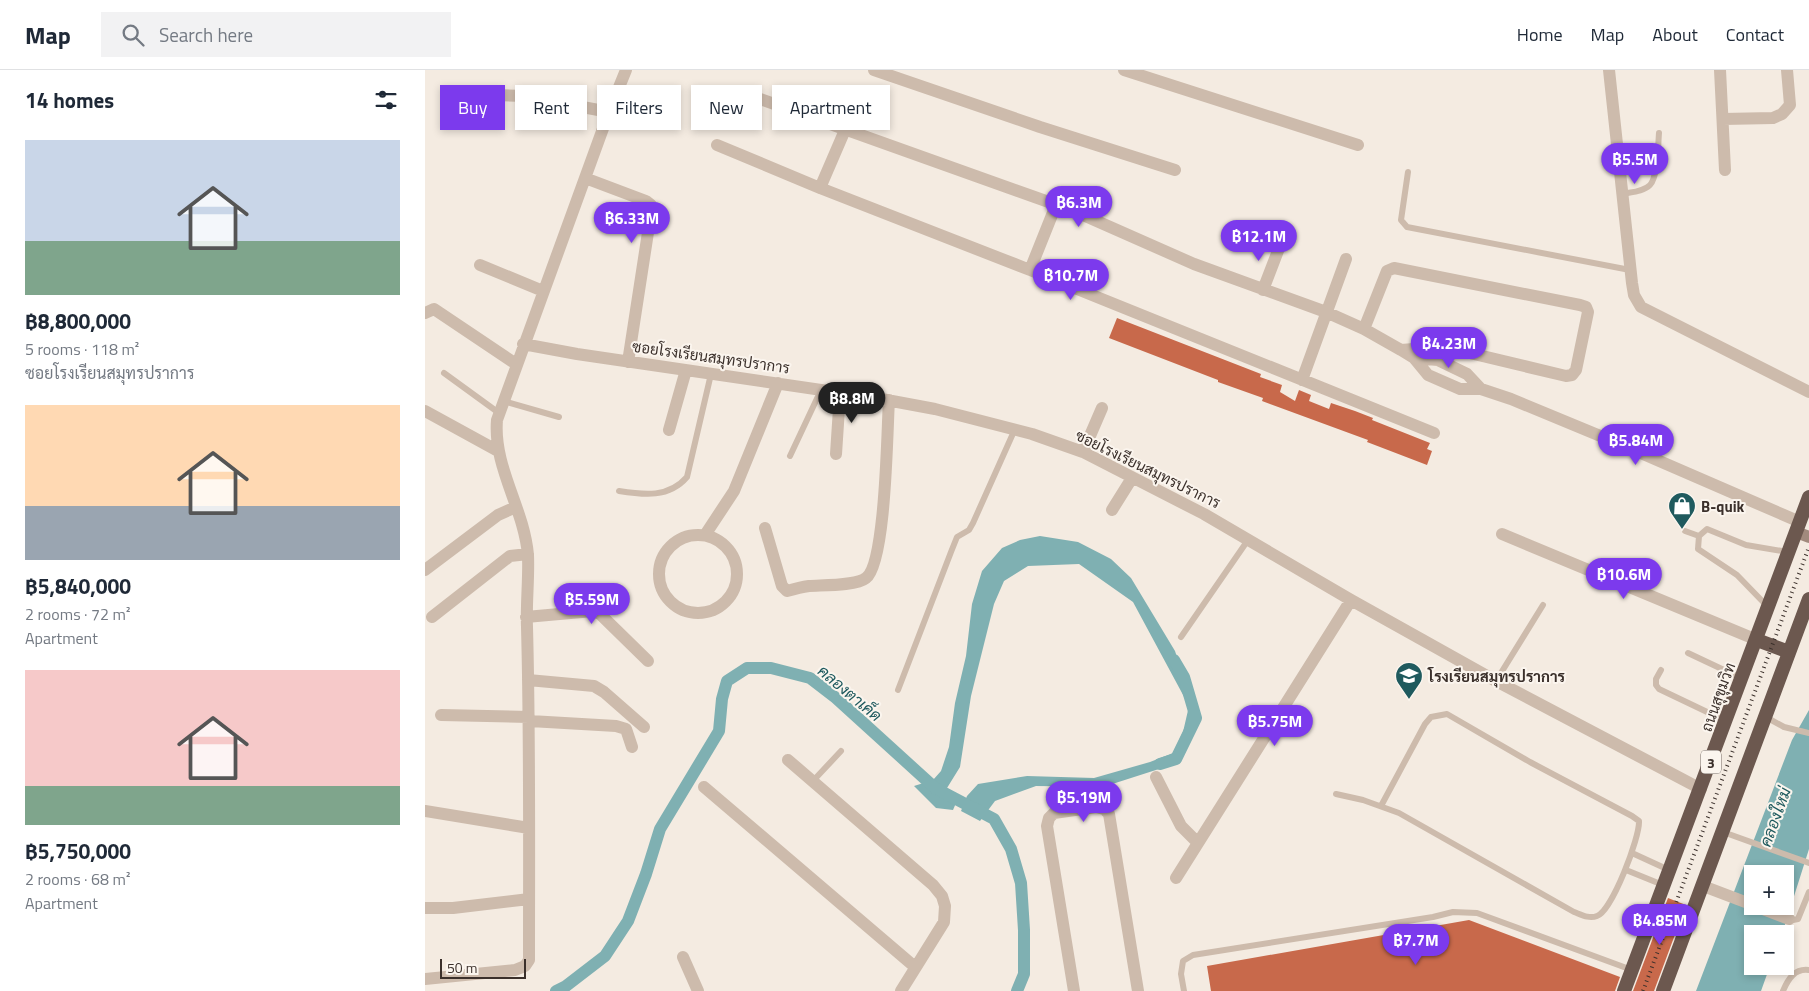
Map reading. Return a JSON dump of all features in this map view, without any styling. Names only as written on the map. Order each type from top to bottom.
[{"type":"highway","name":"ถนนสุขุมวิท","points":[[1624,991],[1789,552],[1802,530],[1808,504]]},
{"type":"highway","name":"3","points":[[1663,991],[1809,599]]},
{"type":"highway","points":[[1757,640],[1789,652]]},
{"type":"street","points":[[620,85],[626,70]]},
{"type":"street","points":[[874,70],[907,75],[1040,127],[1175,170]]},
{"type":"street","points":[[1124,70],[1358,145]]},
{"type":"street","points":[[1609,70],[1634,295],[1641,307],[1809,392]]},
{"type":"street","points":[[1720,70],[1725,170]]},
{"type":"street","points":[[1723,119],[1773,118],[1783,114],[1789,105],[1787,70]]},
{"type":"street","points":[[505,95],[524,96],[597,110]]},
{"type":"street","points":[[425,979],[515,970],[525,966],[529,960],[528,554],[521,521],[498,452],[495,436],[497,420],[523,344],[602,130]]},
{"type":"street","points":[[820,188],[845,130],[1082,214],[1194,264],[1326,312],[1364,329],[1414,358],[1438,360],[1467,374],[1481,388],[1627,447],[1802,530]]},
{"type":"street","points":[[717,145],[820,188],[1030,270],[1434,433]]},
{"type":"street","points":[[585,178],[651,205],[628,362]]},
{"type":"street","points":[[1030,270],[1057,205]]},
{"type":"street","points":[[1263,290],[1281,243]]},
{"type":"street","points":[[1302,380],[1346,259]]},
{"type":"street","points":[[480,265],[543,291]]},
{"type":"street","points":[[1364,329],[1387,271],[1394,268],[1580,305],[1586,307],[1588,312],[1575,370],[1572,375],[1566,376],[1440,347],[1401,350]]},
{"type":"street","points":[[425,313],[434,309],[516,364]]},
{"type":"street","name":"ซอยโรงเรียนสมุทรปราการ","points":[[523,344],[628,362],[889,400],[935,409],[1015,429],[1083,452],[1204,514],[1351,600],[1496,681],[1701,789]]},
{"type":"street","points":[[669,430],[687,370]]},
{"type":"street","points":[[705,535],[734,491],[778,383]]},
{"type":"street","points":[[836,454],[840,393]]},
{"type":"street","points":[[765,528],[782,586],[787,591],[808,586],[831,586],[865,579],[871,573],[882,529],[889,400]]},
{"type":"street","points":[[1083,452],[1103,408]]},
{"type":"street","points":[[425,411],[498,452]]},
{"type":"street","points":[[1112,510],[1132,478]]},
{"type":"street","points":[[425,570],[498,515],[516,507]]},
{"type":"street","points":[[1502,534],[1757,640]]},
{"type":"street","points":[[705,535],[725,545],[734,557],[737,572],[736,586],[729,599],[717,608],[704,613],[689,612],[676,607],[665,596],[659,583],[658,569],[663,555],[672,544],[685,536],[705,535]]},
{"type":"street","points":[[432,617],[511,556],[528,554]]},
{"type":"street","points":[[1176,878],[1351,600]]},
{"type":"street","points":[[527,617],[593,611],[600,614],[648,661]]},
{"type":"street","points":[[528,680],[594,686],[604,692],[644,727]]},
{"type":"street","points":[[441,715],[529,719],[616,726],[626,729],[632,747]]},
{"type":"street","points":[[788,760],[933,886],[942,896],[945,906],[944,922],[901,991]]},
{"type":"street","points":[[1156,777],[1181,826],[1198,843]]},
{"type":"street","points":[[704,787],[915,967]]},
{"type":"street","points":[[1074,991],[1047,826],[1049,818],[1054,813],[1096,807],[1104,809],[1109,814],[1138,991]]},
{"type":"street","points":[[425,811],[529,828]]},
{"type":"street","points":[[1703,886],[1744,902]]},
{"type":"street","points":[[425,908],[453,908],[529,899]]},
{"type":"street","points":[[1778,915],[1789,919]]},
{"type":"street","points":[[683,957],[698,991]]},
{"type":"lane","points":[[1622,194],[1640,190],[1650,185],[1655,175],[1659,133]]},
{"type":"lane","points":[[1408,172],[1401,220],[1407,227],[1631,270]]},
{"type":"lane","points":[[444,372],[501,407],[559,418]]},
{"type":"lane","points":[[619,491],[644,495],[658,494],[680,485],[687,477],[711,374]]},
{"type":"lane","points":[[790,456],[821,390]]},
{"type":"lane","points":[[898,690],[957,537],[969,530],[973,523],[1015,429]]},
{"type":"lane","points":[[1769,608],[1737,575],[1698,549],[1699,536],[1707,529],[1746,545],[1789,552]]},
{"type":"lane","points":[[1685,531],[1699,536]]},
{"type":"lane","points":[[1181,637],[1249,540]]},
{"type":"lane","points":[[1496,681],[1543,605]]},
{"type":"lane","points":[[1688,653],[1742,678]]},
{"type":"lane","points":[[1661,670],[1655,682],[1659,689],[1726,721]]},
{"type":"lane","points":[[1336,794],[1363,800],[1399,813],[1574,912],[1589,918],[1599,916],[1605,909],[1626,870],[1639,829],[1639,821],[1633,816],[1530,762],[1447,714],[1431,717],[1425,724],[1381,806]]},
{"type":"lane","points":[[1764,716],[1784,727],[1809,733]]},
{"type":"lane","points":[[812,782],[841,751]]},
{"type":"lane","points":[[1723,832],[1809,863]]},
{"type":"lane","points":[[1631,853],[1669,870]]},
{"type":"lane","points":[[1626,870],[1663,886]]},
{"type":"lane","points":[[1789,919],[1799,919],[1806,910],[1809,892]]},
{"type":"lane","points":[[1184,991],[1181,974],[1183,961],[1193,955],[1433,917],[1453,912],[1477,912],[1631,970]]},
{"type":"lane","points":[[1783,991],[1787,981],[1796,972],[1804,969],[1809,970]]},
{"type":"water","points":[[1040,536],[1078,542],[1111,559],[1131,578],[1175,651],[1192,702],[1195,720],[1176,759],[1159,769],[1103,787],[1036,786],[995,801],[980,821],[961,811],[967,796],[978,784],[1027,776],[1094,778],[1150,762],[1173,753],[1183,732],[1189,706],[1133,602],[1079,564],[1028,566],[1004,581],[994,604],[971,696],[960,767],[947,788],[959,796],[953,810],[936,808],[914,786],[933,780],[941,771],[949,747],[955,703],[966,656],[972,604],[982,571],[1002,548],[1020,540]]},
{"type":"water","name":"คลองใหม่","points":[[1809,710],[1809,849],[1794,896],[1794,865],[1744,865],[1792,740]]},
{"type":"water","points":[[1744,866],[1744,915],[1788,915],[1785,925],[1744,925],[1744,975],[1767,975],[1761,991],[1696,991]]},
{"type":"building","points":[[1117,318],[1261,374],[1260,377],[1282,385],[1280,392],[1295,401],[1299,390],[1311,395],[1309,401],[1329,409],[1331,403],[1355,411],[1373,418],[1372,420],[1430,443],[1427,449],[1432,451],[1427,465],[1367,442],[1368,440],[1262,401],[1263,398],[1109,338]]},
{"type":"building","points":[[1668,898],[1686,905],[1654,991],[1633,991]]},
{"type":"building","points":[[1469,920],[1620,977],[1615,991],[1211,991],[1207,966]]},
{"type":"waterway","points":[[1160,764],[1176,759],[1196,718],[1184,677],[1174,660]]},
{"type":"waterway","name":"คลองตาเค็ด","points":[[556,991],[566,986],[605,956],[628,921],[646,874],[660,829],[719,731],[722,699],[727,681],[747,668],[771,668],[810,678],[836,698],[935,788],[994,819],[1011,849],[1021,883],[1024,974],[1017,991]]},
{"type":"railway","points":[[1643,991],[1809,547]]},
{"type":"place","name":"B-quik","points":[[1682,530]]},
{"type":"place","name":"โรงเรียนสมุทรปราการ","points":[[1409,700]]}]
